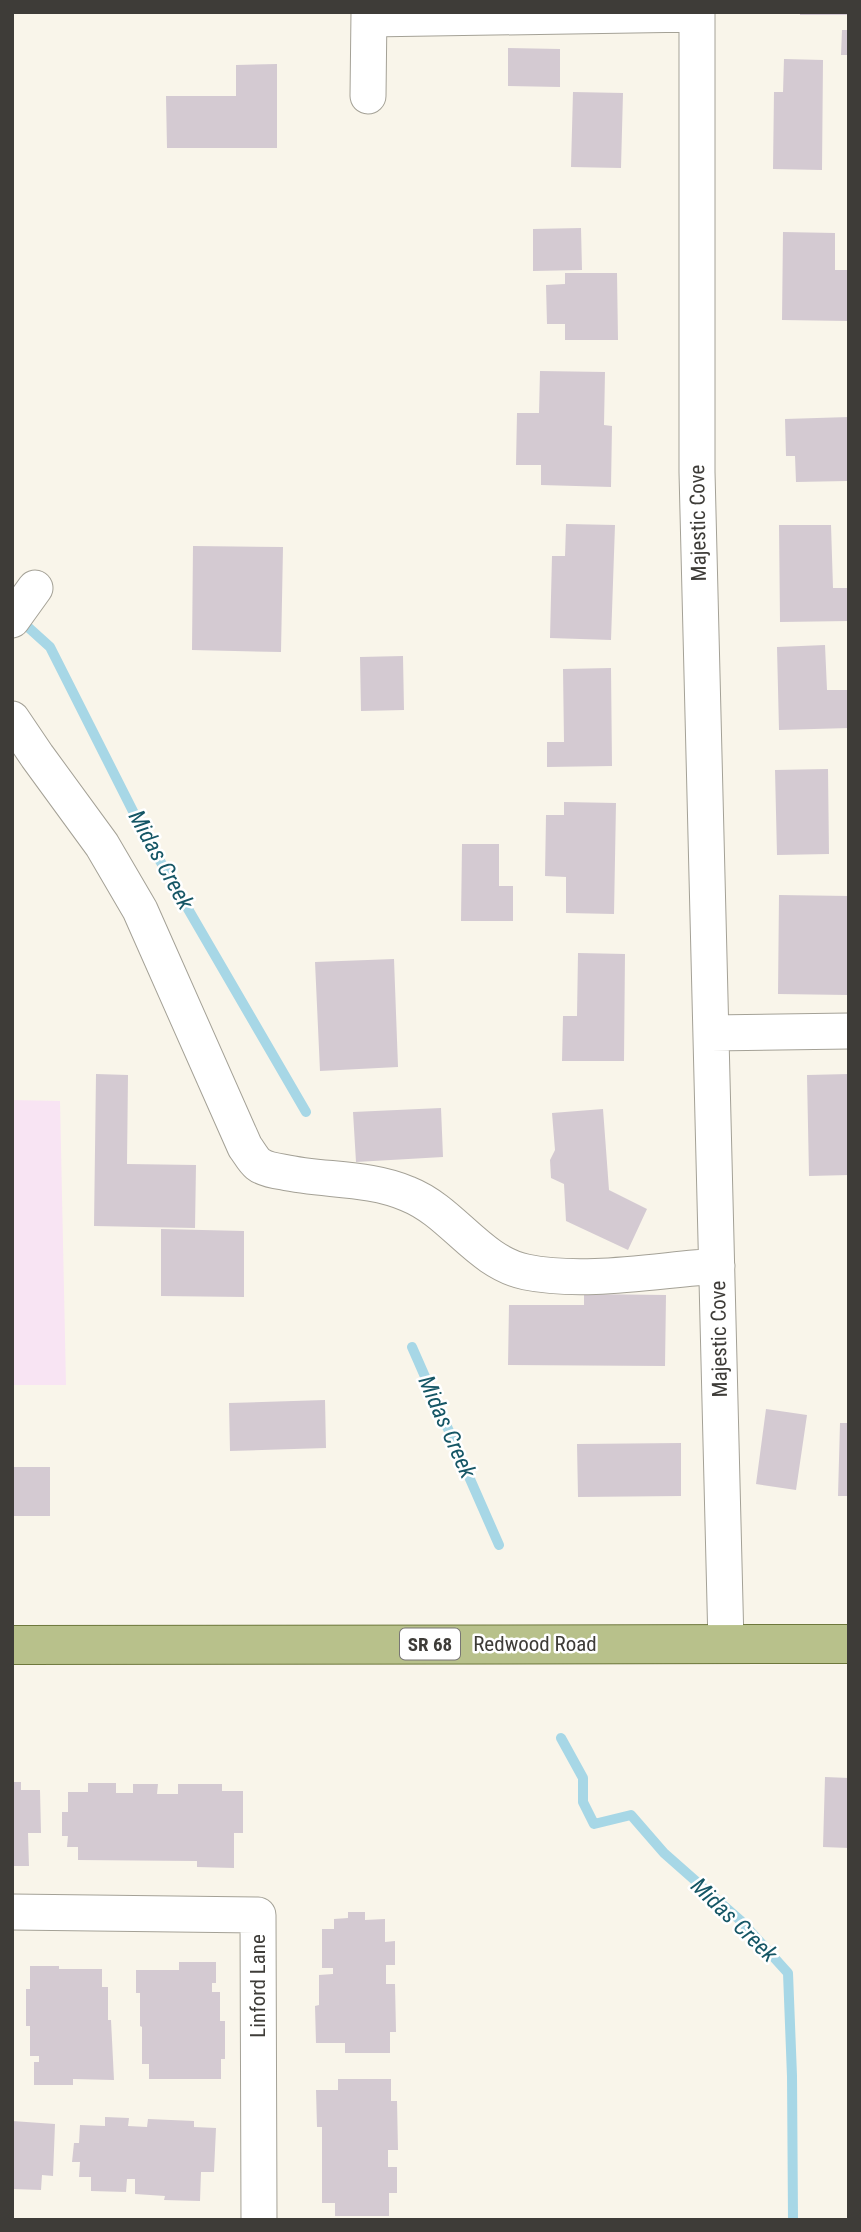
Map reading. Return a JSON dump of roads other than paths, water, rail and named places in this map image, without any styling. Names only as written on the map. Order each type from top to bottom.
[{"type":"main road","name":"Redwood Road","points":[[12,1645],[849,1644]]},
{"type":"street","points":[[368,96],[369,15],[697,13]]},
{"type":"street","name":"Majestic Cove","points":[[697,13],[697,472],[726,1644]]},
{"type":"street","points":[[12,620],[35,588]]},
{"type":"street","points":[[12,719],[102,845],[140,910],[245,1147],[258,1164],[292,1174],[364,1182],[409,1194],[438,1210],[481,1249],[501,1263],[522,1271],[564,1277],[717,1266]]},
{"type":"street","points":[[711,1033],[849,1031]]},
{"type":"street","name":"Linford Lane","points":[[12,1912],[258,1915],[259,2220]]},
{"type":"waterway","name":"Midas Creek","points":[[19,619],[50,647],[145,835],[306,1112]]},
{"type":"waterway","name":"Midas Creek","points":[[412,1347],[499,1545]]},
{"type":"waterway","name":"Midas Creek","points":[[561,1738],[583,1778],[583,1802],[594,1824],[631,1815],[664,1853],[741,1921],[788,1973],[793,2220]]}]
